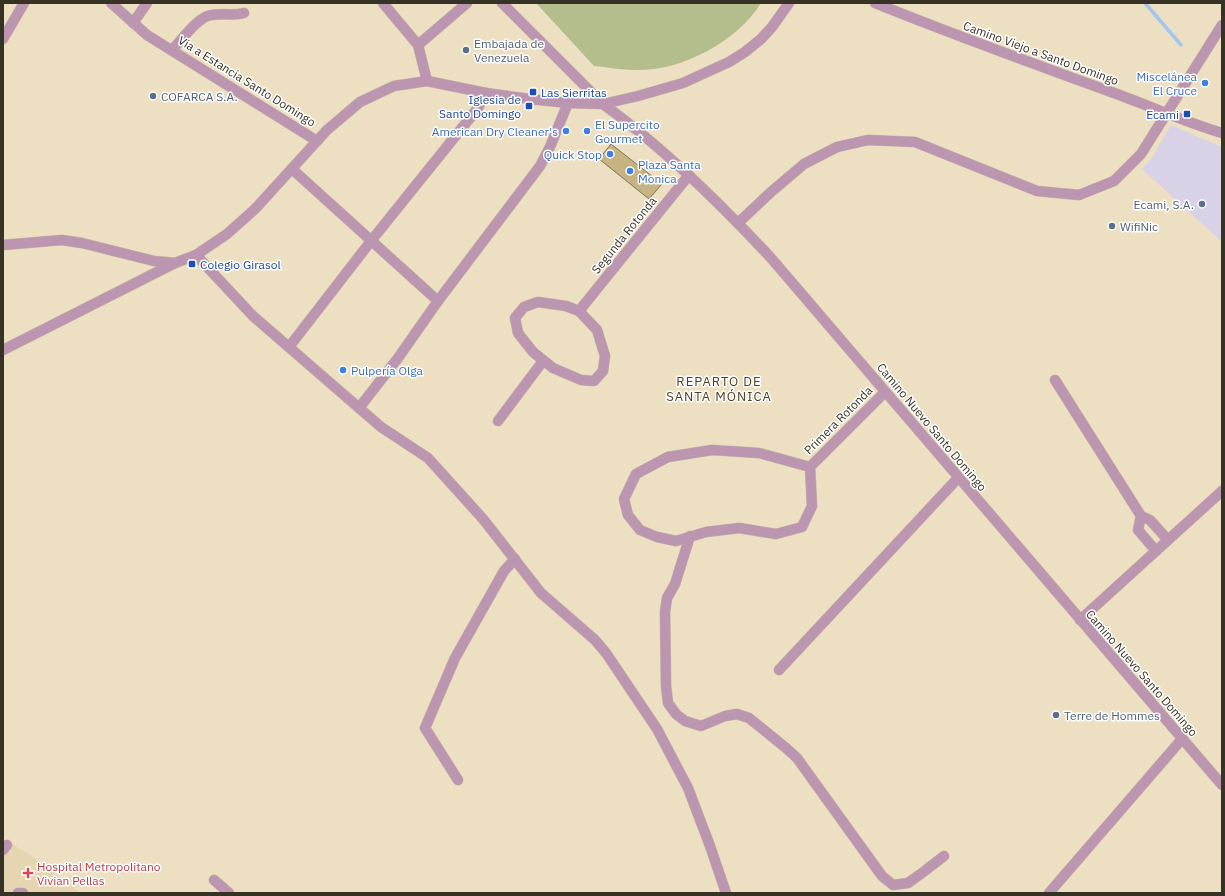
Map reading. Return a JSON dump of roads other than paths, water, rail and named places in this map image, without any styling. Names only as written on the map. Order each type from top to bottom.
[{"type":"street","points":[[3,39],[24,3]]},
{"type":"street","name":"Via a Estancia Santo Domingo","points":[[111,3],[147,35],[317,141],[327,130],[360,102],[394,86],[427,81],[486,93],[568,103],[603,104]]},
{"type":"street","points":[[133,22],[148,3]]},
{"type":"street","points":[[383,3],[418,45],[427,81]]},
{"type":"street","points":[[418,45],[467,3]]},
{"type":"street","name":"Camino Nuevo Santo Domingo","points":[[502,3],[603,104],[621,117],[689,175],[771,258],[1222,785]]},
{"type":"street","points":[[603,104],[638,96],[683,82],[729,62],[745,52],[761,39],[772,27],[789,3]]},
{"type":"street","name":"Camino Viejo a Santo Domingo","points":[[875,3],[944,31],[1167,113],[1195,125],[1222,133]]},
{"type":"street","points":[[172,50],[194,26],[205,17],[214,14],[235,15],[244,13]]},
{"type":"street","points":[[738,223],[804,164],[837,147],[868,140],[915,142],[1037,191],[1080,195],[1114,181],[1141,154],[1222,25]]},
{"type":"street","points":[[289,347],[478,108],[486,93]]},
{"type":"street","points":[[359,408],[398,358],[438,301],[540,166],[550,148],[568,103]]},
{"type":"street","points":[[3,350],[175,262],[196,255],[227,234],[255,209],[317,141]]},
{"type":"street","points":[[292,169],[438,301]]},
{"type":"street","name":"Segunda Rotonda","points":[[579,311],[689,175]]},
{"type":"street","points":[[3,245],[62,240],[82,242],[154,261],[175,262]]},
{"type":"street","points":[[196,255],[253,316],[381,427],[428,458],[483,519],[541,593],[595,640],[606,653],[657,730],[688,788],[726,893]]},
{"type":"street","points":[[538,302],[566,306],[579,311],[597,330],[605,356],[603,371],[594,381],[581,380],[553,368],[532,352],[518,333],[515,318],[524,307],[538,302]]},
{"type":"street","points":[[498,421],[544,361]]},
{"type":"street","points":[[1055,380],[1140,516],[1150,520],[1168,540]]},
{"type":"street","name":"Primera Rotonda","points":[[810,467],[759,453],[712,450],[668,457],[636,474],[624,499],[628,515],[640,530],[657,537],[676,541],[706,532],[739,528],[776,534],[802,526],[812,506],[810,467],[885,392]]},
{"type":"street","points":[[779,670],[958,478]]},
{"type":"street","points":[[1080,620],[1222,491]]},
{"type":"street","points":[[1140,516],[1138,530],[1156,551]]},
{"type":"street","points":[[690,536],[675,584],[667,598],[665,612],[666,686],[668,703],[676,714],[685,721],[701,726],[726,716],[737,714],[749,718],[797,758],[882,876],[894,885],[908,882],[944,856]]},
{"type":"street","points":[[458,780],[425,728],[455,658],[504,570],[515,559]]},
{"type":"street","points":[[1049,893],[1182,739]]},
{"type":"street","points":[[214,880],[228,893]]},
{"type":"street","points":[[18,893],[23,893]]},
{"type":"waterway","points":[[1145,3],[1181,45]]},
{"type":"place","name":"Embajada de Venezuela","points":[[466,50]]},
{"type":"place","name":"Miscelánea El Cruce","points":[[1205,83]]},
{"type":"place","name":"Las Sierritas","points":[[533,92]]},
{"type":"place","name":"COFARCA S.A.","points":[[153,96]]},
{"type":"place","name":"Iglesia de Santo Domingo","points":[[529,106]]},
{"type":"place","name":"Ecami","points":[[1187,114]]},
{"type":"place","name":"American Dry Cleaner's","points":[[566,131]]},
{"type":"place","name":"El Supercito Gourmet","points":[[587,131]]},
{"type":"place","name":"Quick Stop","points":[[610,154]]},
{"type":"place","name":"Plaza Santa Monica","points":[[630,171]]},
{"type":"place","name":"Ecami, S.A.","points":[[1202,204]]},
{"type":"place","name":"WifiNic","points":[[1112,226]]},
{"type":"place","name":"Colegio Girasol","points":[[192,264]]},
{"type":"place","name":"Pulpería Olga","points":[[343,370]]},
{"type":"place","name":"Terre de Hommes","points":[[1056,715]]},
{"type":"place","name":"Hospital Metropolitano Vivian Pellas","points":[[28,873]]},
{"type":"district","name":"REPARTO DE SANTA MÓNICA","points":[[719,388]]}]
